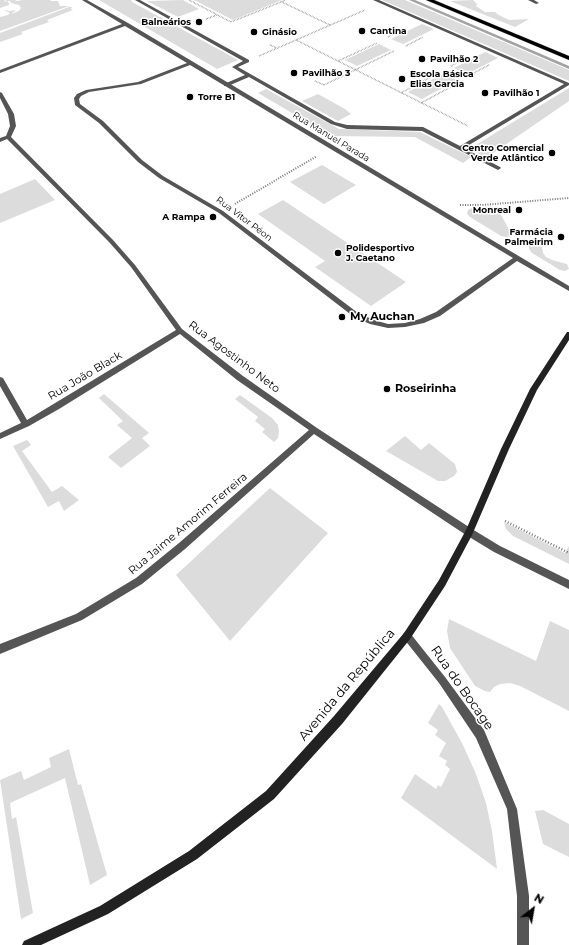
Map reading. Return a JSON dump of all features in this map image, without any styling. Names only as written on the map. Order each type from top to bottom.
[{"type":"main road","points":[[431,0],[536,45],[569,57]]},
{"type":"street","name":"Rua Manuel Parada","points":[[84,0],[569,289]]},
{"type":"street","points":[[137,0],[247,61]]},
{"type":"street","points":[[375,0],[568,84],[461,148]]},
{"type":"street","points":[[530,0],[537,3]]},
{"type":"street","points":[[0,72],[126,24]]},
{"type":"street","points":[[247,61],[234,67],[338,125],[347,127],[423,129],[498,168]]},
{"type":"street","name":"Rua Vitor Péon","points":[[190,64],[139,83],[88,91],[79,95],[76,99],[78,105],[101,122],[140,161],[161,177],[221,212],[356,315],[372,322],[388,326],[405,325],[422,321],[438,314],[517,258]]},
{"type":"street","points":[[226,85],[248,76]]},
{"type":"street","points":[[0,93],[11,114],[12,126],[8,137],[0,140]]},
{"type":"street","name":"Rua Agostinho Neto","points":[[8,137],[111,241],[133,266],[180,331],[240,378],[314,430],[469,532],[497,549],[569,585]]},
{"type":"street","name":"Rua João Black","points":[[0,436],[26,424],[180,331]]},
{"type":"street","name":"Avenida da República","points":[[28,945],[104,910],[193,854],[270,795],[338,720],[407,636],[442,583],[469,532],[523,413],[546,370],[569,334]]},
{"type":"street","points":[[0,380],[26,424]]},
{"type":"street","name":"Rua Jaime Amorim Ferreira","points":[[0,649],[79,617],[139,580],[182,546],[314,430]]},
{"type":"street","name":"Rua do Bocage","points":[[407,636],[442,680],[480,734],[512,809],[523,896],[523,945]]},
{"type":"path","points":[[189,0],[231,22],[286,0]]},
{"type":"path","points":[[282,2],[330,25]]},
{"type":"path","points":[[247,61],[381,3]]},
{"type":"path","points":[[206,19],[217,14]]},
{"type":"path","points":[[296,40],[484,134]]},
{"type":"path","points":[[337,61],[377,43]]},
{"type":"path","points":[[270,45],[277,48]]},
{"type":"path","points":[[315,81],[324,85],[394,51]]},
{"type":"path","points":[[401,93],[440,72]]},
{"type":"path","points":[[421,103],[460,82]]},
{"type":"path","points":[[237,203],[331,148]]},
{"type":"path","points":[[460,204],[482,205],[569,198]]},
{"type":"path","points":[[505,521],[569,553]]},
{"type":"shaded area","points":[[0,0],[5,0],[4,2],[7,1],[9,5],[0,8]]},
{"type":"shaded area","points":[[5,0],[50,0],[58,1],[60,6],[69,6],[0,31],[0,17],[10,13],[4,10],[16,10],[11,14],[19,11],[21,8],[19,5]]},
{"type":"shaded area","points":[[99,0],[131,0],[132,2],[238,60],[217,69]]},
{"type":"shaded area","points":[[183,0],[199,9],[178,17],[147,1]]},
{"type":"shaded area","points":[[194,0],[282,0],[233,20]]},
{"type":"shaded area","points":[[382,0],[405,0],[569,70],[569,81]]},
{"type":"shaded area","points":[[473,0],[477,4],[476,6],[485,12],[495,12],[509,20],[529,19],[515,27],[450,1]]},
{"type":"shaded area","points":[[72,7],[71,9],[73,10],[47,20],[49,22],[21,32],[23,34],[0,42],[0,33]]},
{"type":"shaded area","points":[[422,24],[434,29],[403,44],[391,39]]},
{"type":"shaded area","points":[[379,44],[391,50],[357,66],[345,60]]},
{"type":"shaded area","points":[[485,52],[498,58],[467,74],[454,68]]},
{"type":"shaded area","points":[[443,74],[457,80],[422,99],[408,92]]},
{"type":"shaded area","points":[[569,88],[569,101],[486,158],[472,150],[474,146]]},
{"type":"shaded area","points":[[266,89],[339,129],[420,132],[471,157],[463,163],[415,137],[331,136],[258,93]]},
{"type":"shaded area","points":[[318,94],[351,114],[338,121],[302,101]]},
{"type":"shaded area","points":[[322,165],[356,185],[324,204],[290,182]]},
{"type":"shaded area","points":[[35,179],[55,200],[0,223],[0,194]]},
{"type":"shaded area","name":"Polidesportivo J. Caetano","points":[[283,200],[406,282],[371,306],[315,267],[325,261],[258,214]]},
{"type":"shaded area","points":[[489,207],[500,213],[511,233],[511,236],[501,236],[467,214],[468,210],[472,208]]},
{"type":"shaded area","points":[[536,244],[542,247],[543,253],[546,257],[567,264],[569,269],[565,271],[560,270],[532,253],[529,246]]},
{"type":"shaded area","points":[[104,394],[149,433],[142,438],[150,446],[121,468],[108,457],[132,438],[117,425],[123,421],[99,398]]},
{"type":"shaded area","points":[[240,395],[272,418],[278,425],[278,438],[274,442],[262,432],[265,429],[255,421],[258,417],[235,399]]},
{"type":"shaded area","points":[[405,436],[421,450],[429,443],[455,464],[457,472],[454,476],[445,481],[438,481],[386,451]]},
{"type":"shaded area","points":[[27,440],[31,445],[22,451],[52,492],[62,486],[79,500],[64,511],[59,501],[48,507],[13,446]]},
{"type":"shaded area","points":[[270,488],[328,533],[230,641],[176,575]]},
{"type":"shaded area","points":[[504,522],[565,553],[569,546],[569,564],[513,536],[506,529]]},
{"type":"shaded area","points":[[449,619],[536,661],[550,621],[569,630],[569,711],[520,686],[510,683],[500,684],[494,687],[490,692],[475,686],[450,648],[447,631]]},
{"type":"shaded area","points":[[439,704],[462,743],[476,774],[486,803],[492,831],[497,869],[401,798],[415,774],[436,789],[438,785],[441,787],[450,769],[445,765],[447,761],[439,756],[446,743],[435,735],[438,730],[428,723]]},
{"type":"shaded area","points":[[69,749],[78,785],[81,784],[107,875],[90,885],[65,778],[10,803],[12,819],[16,817],[33,913],[21,919],[0,780],[21,771],[24,780],[51,767],[49,758]]},
{"type":"shaded area","points":[[543,810],[569,824],[569,857],[543,844],[535,811]]},
{"type":"waterway","points":[[411,0],[569,68]]},
{"type":"place","name":"Balneários","points":[[199,22]]},
{"type":"place","name":"Cantina","points":[[362,31]]},
{"type":"place","name":"Ginásio","points":[[254,32]]},
{"type":"place","name":"Pavilhão 2","points":[[422,59]]},
{"type":"place","name":"Pavilhão 3","points":[[294,73]]},
{"type":"place","name":"Escola Básica Elias Garcia","points":[[402,79]]},
{"type":"place","name":"Pavilhão 1","points":[[485,93]]},
{"type":"place","name":"Torre B1","points":[[190,97]]},
{"type":"place","name":"Centro Comercial Verde Atlântico","points":[[552,153]]},
{"type":"place","name":"Monreal","points":[[519,210]]},
{"type":"place","name":"A Rampa","points":[[213,217]]},
{"type":"place","name":"Farmácia Palmeirim","points":[[561,237]]},
{"type":"place","name":"Polidesportivo J. Caetano","points":[[338,253]]},
{"type":"place","name":"My Auchan","points":[[342,317]]},
{"type":"place","name":"Roseirinha","points":[[387,389]]}]
